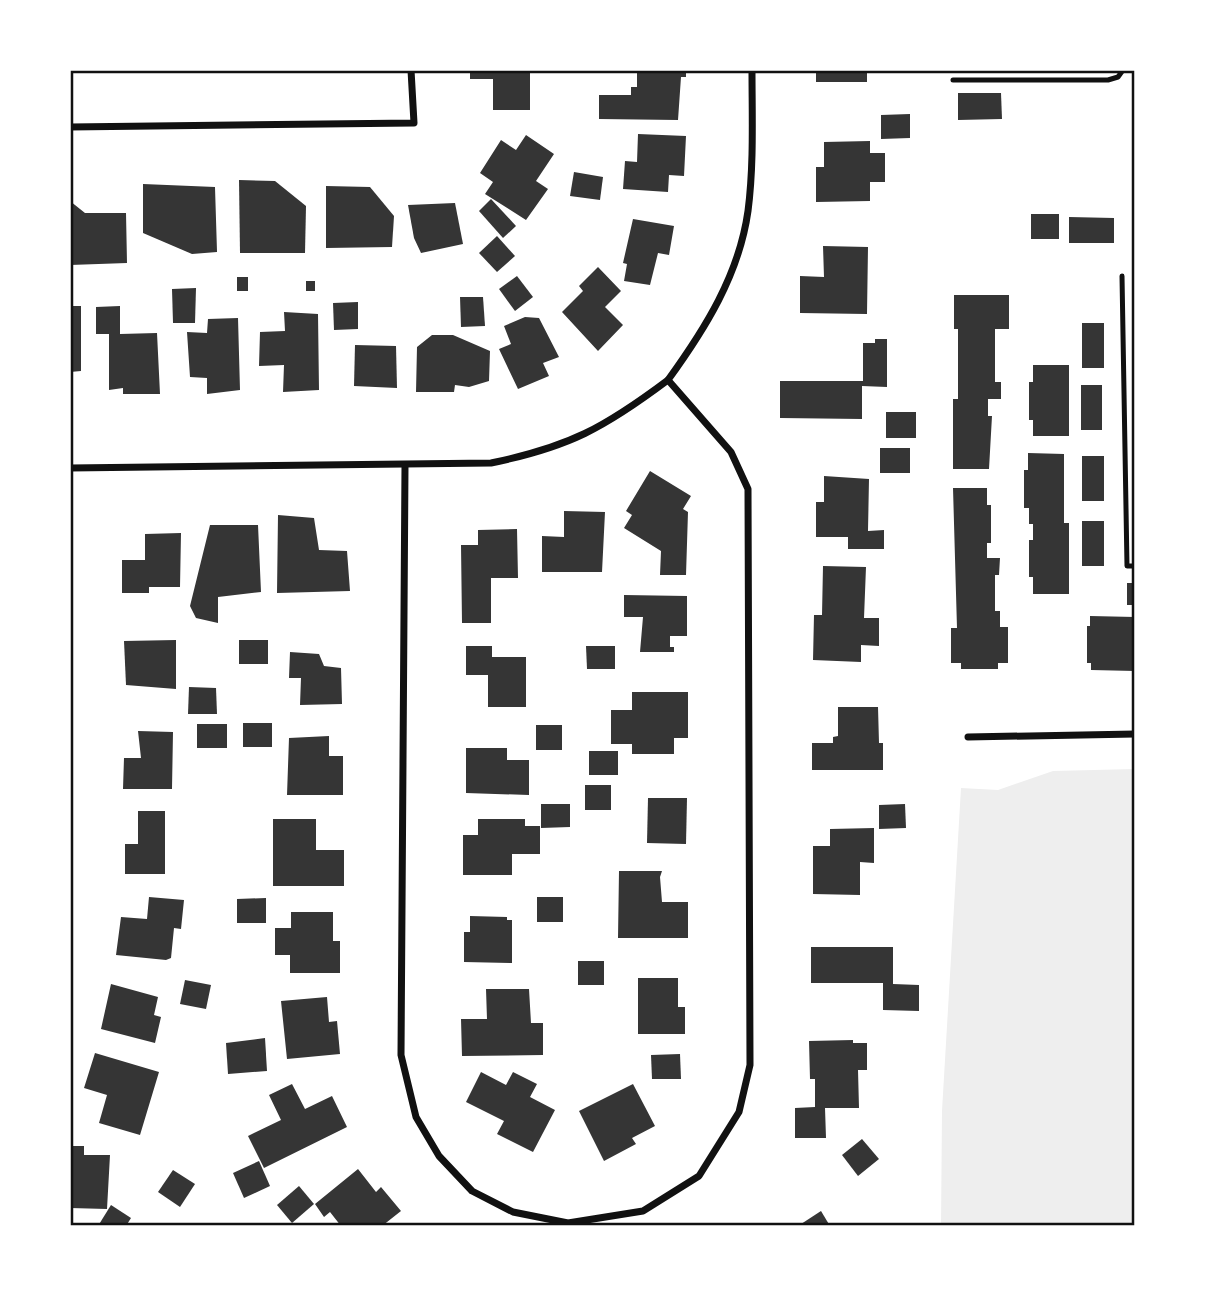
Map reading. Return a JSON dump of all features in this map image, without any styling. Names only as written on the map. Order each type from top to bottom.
[{"type":"street","points":[[70,127],[414,123],[411,70]]},
{"type":"street","points":[[70,468],[491,463],[540,453],[582,438],[628,410],[668,380],[721,298],[738,254],[748,211],[752,70]]},
{"type":"street","points":[[405,466],[401,1055],[416,1117],[439,1156],[472,1191],[513,1212],[568,1223],[643,1210],[699,1176],[739,1112],[750,1065],[748,489],[731,453],[668,380]]},
{"type":"street","points":[[968,737],[1135,734]]},
{"type":"lane","points":[[953,80],[1108,80],[1118,77],[1123,70]]},
{"type":"lane","points":[[1122,276],[1127,566],[1135,566]]},
{"type":"lane","points":[[1125,475],[1135,475]]},
{"type":"shaded area","points":[[1135,769],[1135,1226],[941,1226],[942,1111],[961,788],[998,790],[1053,771]]},
{"type":"building","points":[[470,70],[530,70],[530,110],[493,110],[493,79],[470,79]]},
{"type":"building","points":[[637,70],[686,70],[686,77],[681,77],[678,120],[599,119],[599,95],[631,95],[631,87],[637,87]]},
{"type":"building","points":[[816,70],[867,70],[867,82],[816,82]]},
{"type":"building","points":[[958,93],[1001,93],[1002,119],[958,120]]},
{"type":"building","points":[[910,114],[910,138],[881,139],[881,115]]},
{"type":"building","points":[[638,134],[686,136],[684,176],[669,175],[668,192],[623,189],[625,161],[637,162]]},
{"type":"building","points":[[526,135],[554,154],[536,181],[548,189],[526,220],[485,194],[493,182],[480,173],[501,140],[516,150]]},
{"type":"building","points":[[870,141],[870,153],[885,153],[885,182],[870,182],[870,201],[816,202],[816,167],[824,167],[824,142]]},
{"type":"building","points":[[574,172],[603,177],[600,200],[570,196]]},
{"type":"building","points":[[239,180],[275,181],[306,206],[305,253],[240,253]]},
{"type":"building","points":[[143,184],[215,187],[217,252],[192,254],[143,233]]},
{"type":"building","points":[[326,186],[370,187],[394,216],[392,247],[326,248]]},
{"type":"building","points":[[491,199],[516,226],[503,238],[479,211]]},
{"type":"building","points":[[70,201],[85,213],[126,213],[127,263],[70,265]]},
{"type":"building","points":[[455,203],[463,244],[421,253],[414,238],[408,205]]},
{"type":"building","points":[[1031,214],[1059,214],[1059,239],[1031,239]]},
{"type":"building","points":[[1069,217],[1114,218],[1114,243],[1069,243]]},
{"type":"building","points":[[633,219],[674,226],[669,255],[658,253],[650,285],[624,281],[627,264],[623,263]]},
{"type":"building","points":[[497,236],[515,256],[497,272],[479,253]]},
{"type":"building","points":[[823,246],[868,247],[867,314],[800,313],[800,276],[824,277]]},
{"type":"building","points":[[598,267],[621,291],[605,307],[623,325],[598,351],[562,312],[583,291],[579,286]]},
{"type":"building","points":[[517,276],[533,297],[515,311],[499,289]]},
{"type":"building","points":[[237,277],[248,277],[248,291],[237,291]]},
{"type":"building","points":[[306,281],[315,281],[315,291],[306,291]]},
{"type":"building","points":[[196,288],[195,323],[173,323],[172,289]]},
{"type":"building","points":[[954,295],[1009,295],[1009,329],[995,329],[995,382],[1001,382],[1001,399],[988,399],[988,416],[992,416],[989,469],[953,469],[953,399],[958,399],[958,329],[954,329]]},
{"type":"building","points":[[460,297],[483,297],[485,326],[461,327]]},
{"type":"building","points":[[358,302],[358,329],[334,330],[333,303]]},
{"type":"building","points":[[70,306],[81,306],[81,371],[70,372]]},
{"type":"building","points":[[120,306],[120,334],[157,333],[160,394],[123,394],[123,388],[109,390],[109,334],[96,334],[96,307]]},
{"type":"building","points":[[284,312],[318,314],[319,390],[283,392],[284,365],[259,366],[260,332],[285,331]]},
{"type":"building","points":[[525,317],[539,318],[559,357],[543,363],[549,376],[518,389],[499,349],[511,344],[504,326]]},
{"type":"building","points":[[238,318],[240,390],[207,394],[207,378],[190,377],[187,332],[207,333],[208,319]]},
{"type":"building","points":[[1082,323],[1104,323],[1104,368],[1082,368]]},
{"type":"building","points":[[432,335],[453,335],[490,351],[489,381],[469,387],[455,385],[454,392],[416,392],[417,347]]},
{"type":"building","points":[[875,339],[887,339],[887,387],[862,386],[862,419],[780,418],[780,381],[863,381],[863,343],[875,343]]},
{"type":"building","points":[[355,345],[396,346],[397,388],[354,386]]},
{"type":"building","points":[[1033,365],[1069,365],[1069,436],[1033,436],[1033,420],[1029,420],[1029,382],[1033,382]]},
{"type":"building","points":[[1081,385],[1102,385],[1102,430],[1081,430]]},
{"type":"building","points":[[886,412],[916,412],[916,438],[886,438]]},
{"type":"building","points":[[880,448],[910,448],[910,473],[880,473]]},
{"type":"building","points":[[1028,453],[1064,454],[1064,523],[1069,523],[1069,594],[1033,594],[1033,577],[1029,577],[1029,540],[1033,540],[1033,524],[1029,524],[1029,508],[1024,508],[1024,470],[1028,470]]},
{"type":"building","points":[[1082,456],[1104,456],[1104,501],[1082,501]]},
{"type":"building","points":[[650,471],[691,496],[683,509],[688,512],[686,575],[660,575],[661,551],[624,528],[632,515],[626,511]]},
{"type":"building","points":[[824,476],[869,479],[868,531],[884,530],[884,549],[848,549],[848,537],[816,537],[816,502],[824,502]]},
{"type":"building","points":[[953,488],[987,488],[987,505],[991,505],[991,543],[987,543],[987,558],[1000,558],[999,575],[995,575],[995,611],[1000,611],[1000,627],[1008,627],[1008,663],[998,663],[998,669],[961,669],[961,663],[951,663],[951,628],[957,628]]},
{"type":"building","points":[[564,511],[605,512],[602,572],[542,572],[542,536],[564,537]]},
{"type":"building","points":[[278,515],[314,518],[319,550],[347,551],[350,591],[277,593]]},
{"type":"building","points":[[1082,521],[1104,521],[1104,566],[1082,566]]},
{"type":"building","points":[[210,525],[258,525],[261,592],[218,597],[218,623],[196,618],[190,606]]},
{"type":"building","points":[[517,529],[518,578],[491,578],[491,623],[462,623],[461,545],[478,545],[478,530]]},
{"type":"building","points":[[181,533],[180,587],[149,587],[149,593],[122,593],[122,560],[145,560],[145,534]]},
{"type":"building","points":[[823,566],[866,567],[864,618],[879,618],[879,646],[861,645],[861,662],[813,660],[814,615],[822,615]]},
{"type":"building","points":[[1127,583],[1135,583],[1135,605],[1127,605]]},
{"type":"building","points":[[624,595],[687,596],[687,636],[670,636],[670,647],[674,647],[674,652],[640,652],[643,617],[624,617]]},
{"type":"building","points":[[1090,616],[1135,617],[1135,671],[1091,670],[1091,663],[1087,663],[1087,626],[1090,626]]},
{"type":"building","points":[[176,640],[176,689],[126,685],[124,641]]},
{"type":"building","points":[[239,640],[268,640],[268,664],[239,664]]},
{"type":"building","points":[[466,646],[492,646],[492,657],[526,657],[526,707],[488,707],[488,675],[466,675]]},
{"type":"building","points":[[586,646],[615,646],[615,669],[587,669]]},
{"type":"building","points":[[290,652],[319,654],[324,666],[341,668],[342,704],[300,705],[301,678],[289,678]]},
{"type":"building","points":[[189,687],[216,688],[217,714],[188,714]]},
{"type":"building","points":[[632,692],[688,692],[688,738],[674,738],[674,754],[632,754],[632,744],[611,744],[611,710],[632,710]]},
{"type":"building","points":[[838,707],[878,707],[879,743],[883,743],[883,770],[812,770],[812,743],[833,743],[833,737],[838,736]]},
{"type":"building","points":[[243,723],[272,723],[272,747],[243,747]]},
{"type":"building","points":[[197,724],[227,724],[227,748],[197,748]]},
{"type":"building","points":[[536,725],[562,725],[562,750],[536,750]]},
{"type":"building","points":[[138,731],[173,732],[172,789],[123,789],[124,758],[141,758]]},
{"type":"building","points":[[329,736],[329,756],[343,756],[343,795],[287,795],[289,738]]},
{"type":"building","points":[[466,748],[507,748],[507,760],[529,760],[529,795],[466,793]]},
{"type":"building","points":[[589,751],[618,751],[618,775],[589,775]]},
{"type":"building","points":[[585,785],[611,785],[611,810],[585,810]]},
{"type":"building","points":[[648,798],[687,798],[686,844],[647,843]]},
{"type":"building","points":[[541,804],[570,804],[570,827],[541,828]]},
{"type":"building","points":[[905,804],[906,828],[879,829],[879,805]]},
{"type":"building","points":[[138,811],[165,811],[165,874],[125,874],[125,844],[138,844]]},
{"type":"building","points":[[273,819],[316,819],[316,850],[344,850],[344,886],[273,886]]},
{"type":"building","points":[[478,819],[525,819],[525,826],[540,826],[540,854],[512,854],[512,875],[463,875],[463,835],[478,835]]},
{"type":"building","points":[[874,828],[874,863],[860,862],[860,895],[813,894],[813,846],[830,846],[830,829]]},
{"type":"building","points":[[619,871],[662,871],[662,902],[688,902],[688,938],[618,938]]},
{"type":"building","points":[[149,897],[184,900],[181,929],[174,928],[171,958],[166,960],[116,955],[121,917],[147,919]]},
{"type":"building","points":[[537,897],[563,897],[563,922],[537,922]]},
{"type":"building","points":[[266,898],[266,923],[237,923],[237,899]]},
{"type":"building","points":[[291,912],[333,912],[333,941],[340,941],[340,973],[290,973],[290,955],[275,955],[275,928],[291,928]]},
{"type":"building","points":[[470,916],[507,917],[507,920],[512,920],[512,963],[464,962],[464,932],[470,932]]},
{"type":"building","points":[[811,947],[893,947],[893,984],[919,985],[919,1011],[883,1010],[883,983],[811,983]]},
{"type":"building","points":[[578,961],[604,961],[604,985],[578,985]]},
{"type":"building","points":[[638,978],[678,978],[678,1007],[685,1007],[685,1034],[638,1034]]},
{"type":"building","points":[[185,980],[211,985],[206,1009],[180,1004]]},
{"type":"building","points":[[111,984],[158,997],[154,1015],[161,1017],[155,1043],[101,1029]]},
{"type":"building","points":[[486,989],[529,989],[531,1023],[543,1023],[543,1055],[462,1056],[461,1019],[487,1019]]},
{"type":"building","points":[[327,997],[329,1022],[337,1021],[340,1054],[287,1059],[281,1001]]},
{"type":"building","points":[[265,1038],[267,1071],[228,1074],[226,1043]]},
{"type":"building","points":[[853,1040],[853,1043],[867,1043],[867,1070],[858,1070],[859,1108],[825,1108],[826,1138],[795,1138],[795,1108],[815,1107],[815,1079],[810,1079],[809,1041]]},
{"type":"building","points":[[95,1053],[159,1072],[140,1135],[99,1123],[107,1095],[84,1088]]},
{"type":"building","points":[[680,1054],[681,1079],[652,1079],[651,1055]]},
{"type":"building","points":[[481,1072],[506,1085],[513,1072],[537,1084],[530,1097],[555,1110],[533,1152],[497,1134],[504,1121],[466,1102]]},
{"type":"building","points":[[292,1084],[305,1109],[332,1096],[347,1127],[264,1168],[248,1136],[281,1120],[269,1095]]},
{"type":"building","points":[[633,1084],[655,1126],[632,1138],[636,1144],[604,1161],[579,1111]]},
{"type":"building","points":[[862,1139],[879,1159],[858,1176],[842,1155]]},
{"type":"building","points":[[70,1146],[84,1146],[84,1155],[110,1155],[107,1209],[70,1208]]},
{"type":"building","points":[[259,1161],[270,1186],[244,1198],[233,1173]]},
{"type":"building","points":[[358,1169],[376,1192],[381,1187],[401,1211],[382,1226],[341,1226],[330,1212],[324,1217],[315,1204]]},
{"type":"building","points":[[173,1170],[195,1184],[180,1207],[158,1192]]},
{"type":"building","points":[[299,1186],[314,1204],[292,1223],[277,1205]]},
{"type":"building","points":[[111,1205],[131,1218],[126,1226],[98,1226]]},
{"type":"building","points":[[821,1211],[830,1226],[798,1226]]}]
